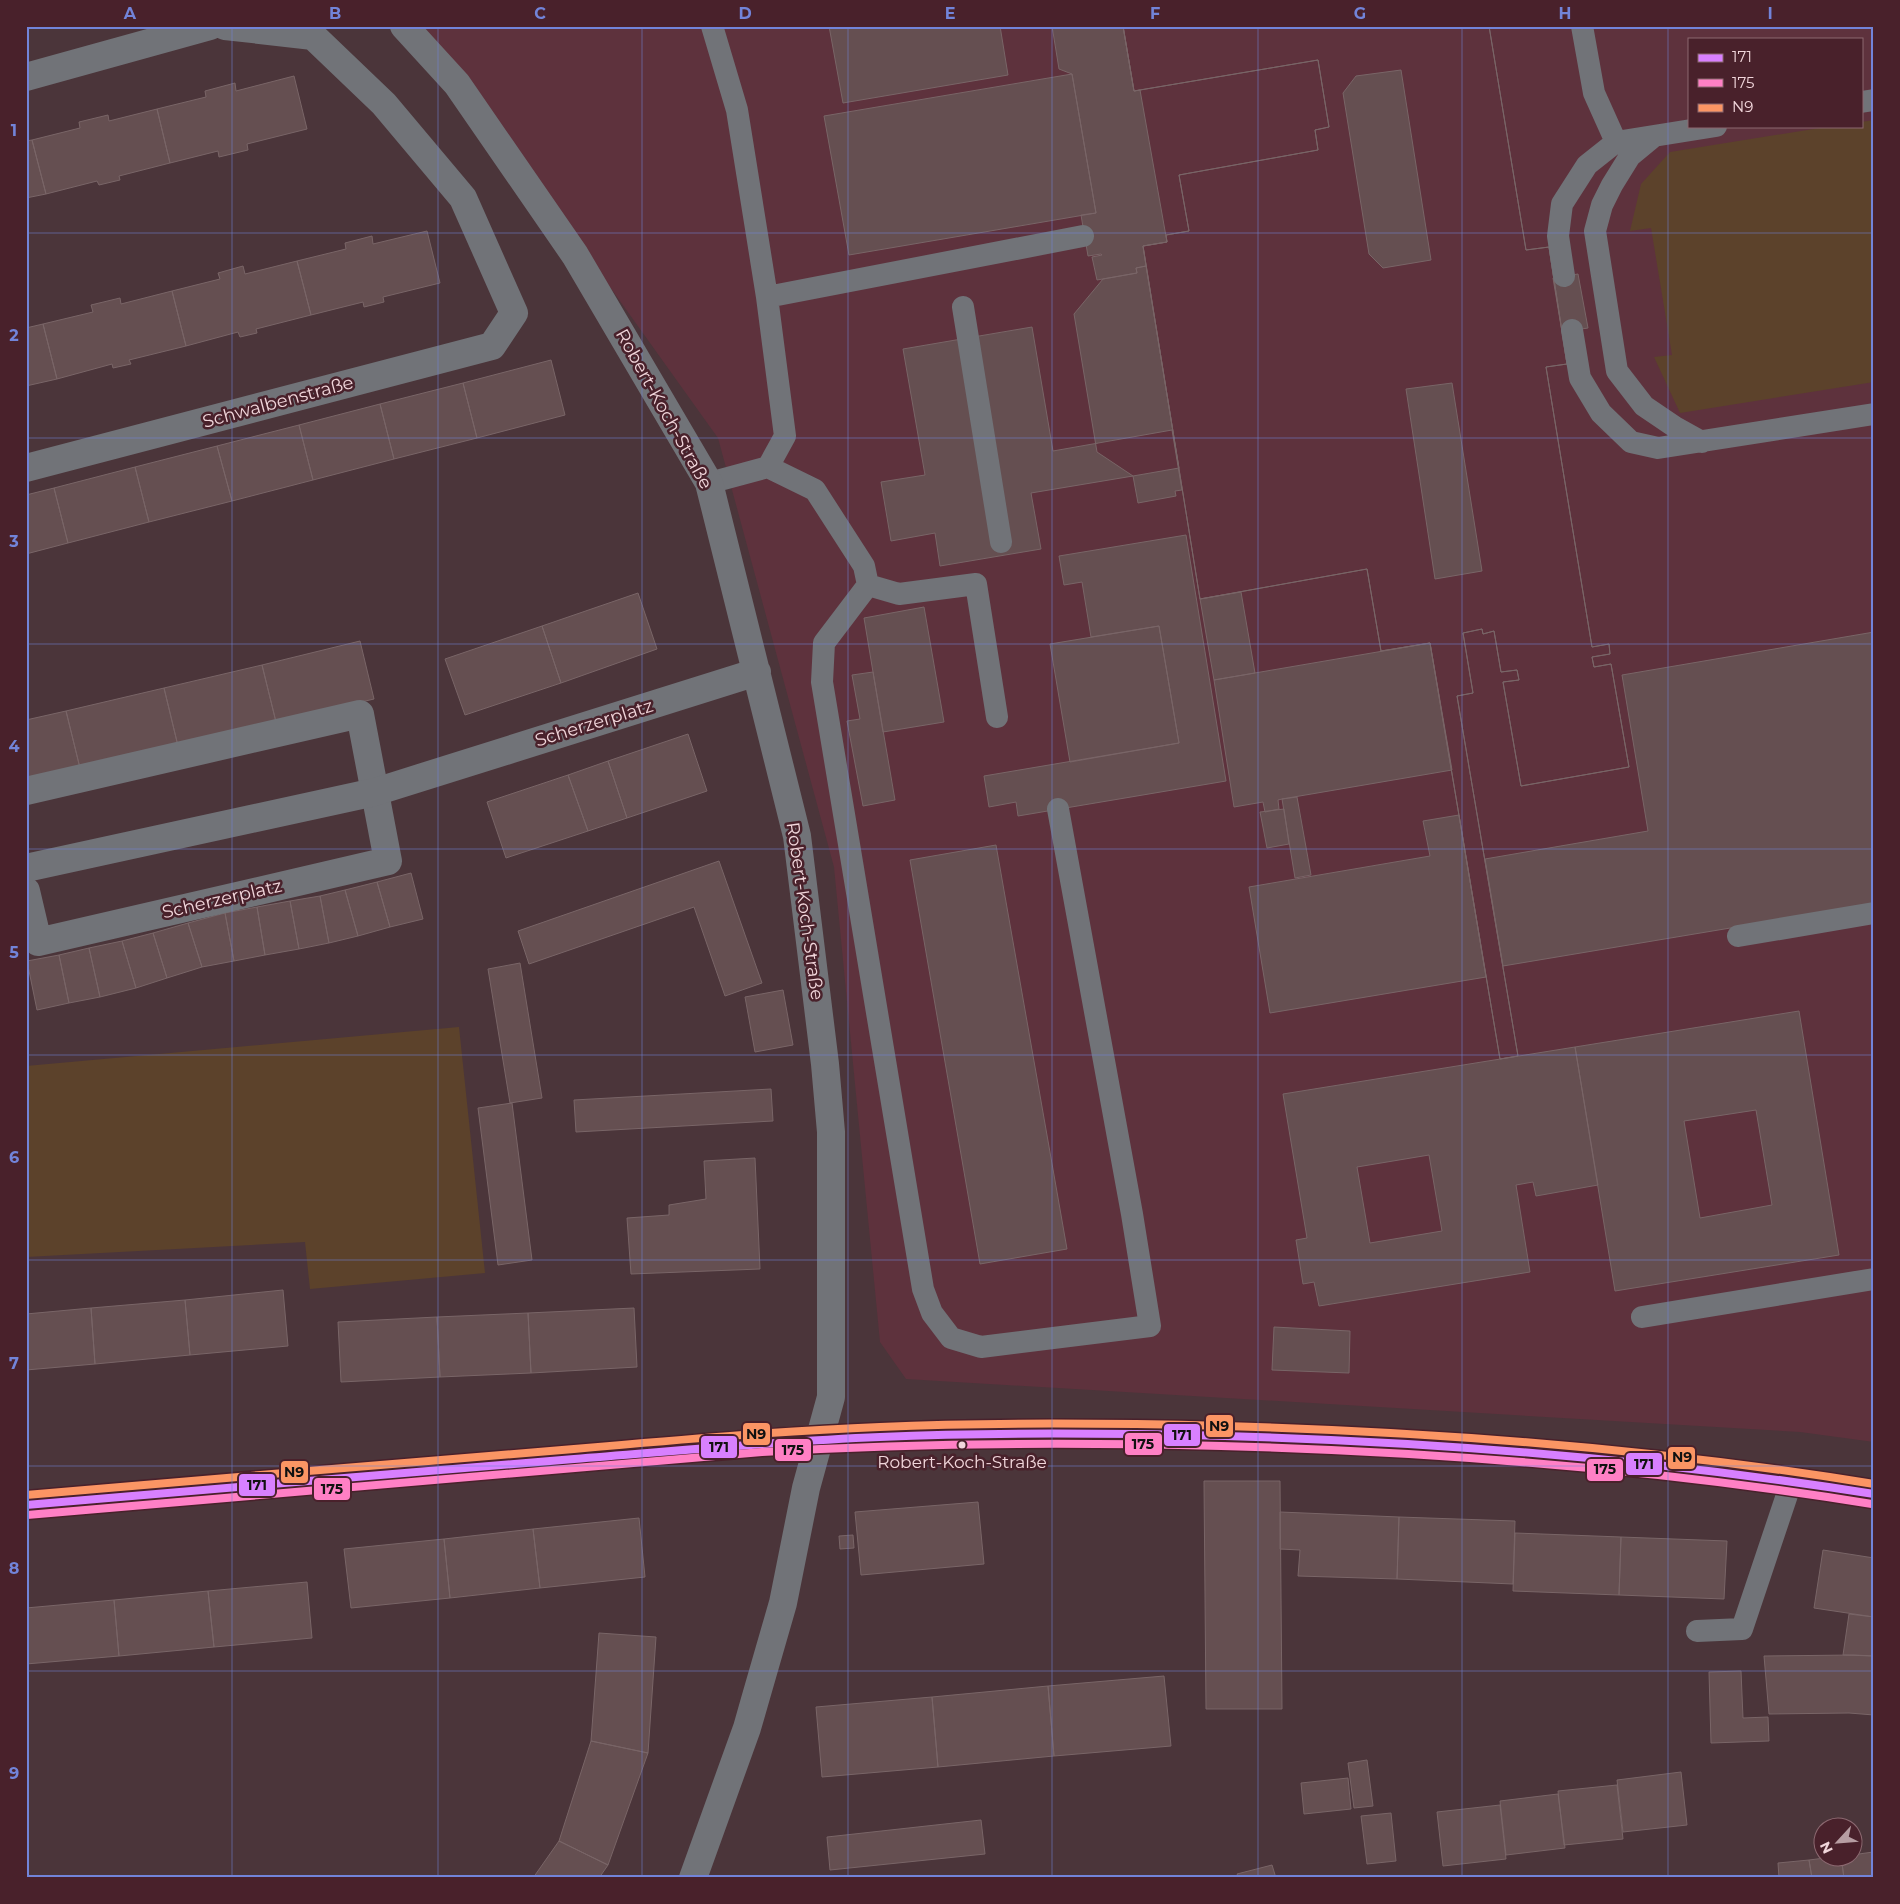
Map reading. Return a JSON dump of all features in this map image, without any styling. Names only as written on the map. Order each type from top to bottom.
[{"type":"street","points":[[26,76],[210,26]]},
{"type":"street","name":"Schwalbenstraße","points":[[26,468],[492,346],[514,313],[464,198],[384,104],[313,36],[225,26]]},
{"type":"street","name":"Robert-Koch-Straße","points":[[404,26],[457,84],[575,255],[709,483],[797,836],[825,1064],[830,1122],[831,1397],[806,1488],[783,1602],[747,1728],[693,1878]]},
{"type":"street","name":"Scherzerplatz","points":[[26,868],[375,792],[757,672]]},
{"type":"street","name":"Scherzerplatz","points":[[26,791],[360,714],[388,861],[38,942],[26,891]]},
{"type":"street","points":[[26,1505],[330,1478],[820,1439],[1030,1432],[1183,1434],[1429,1444],[1673,1465],[1792,1480],[1874,1494]]},
{"type":"lane","points":[[712,26],[737,110],[767,297],[785,436],[768,467]]},
{"type":"lane","points":[[1582,26],[1594,93],[1616,142]]},
{"type":"lane","points":[[1564,276],[1558,236],[1562,204],[1588,164],[1616,142],[1703,128]]},
{"type":"lane","points":[[1653,136],[1630,156],[1612,185],[1602,205],[1595,231],[1618,371],[1644,406],[1702,442]]},
{"type":"lane","points":[[767,297],[1083,236]]},
{"type":"lane","points":[[962,307],[1000,542]]},
{"type":"lane","points":[[1572,330],[1580,378],[1601,413],[1631,442],[1658,448],[1874,414]]},
{"type":"lane","points":[[709,483],[768,467],[814,490],[864,566],[868,585],[824,643],[822,682],[923,1289],[932,1313],[951,1338],[981,1347],[1150,1326],[1131,1205],[1058,809]]},
{"type":"lane","points":[[868,585],[899,594],[976,584],[997,717]]},
{"type":"lane","points":[[1738,936],[1874,913]]},
{"type":"lane","points":[[1642,1317],[1874,1279]]},
{"type":"lane","points":[[1697,1631],[1742,1629],[1792,1480]]},
{"type":"shaded area","points":[[418,26],[1874,26],[1874,1442],[1800,1432],[906,1379],[880,1342],[834,867],[718,438],[464,83]]},
{"type":"shaded area","points":[[1874,120],[1874,382],[1680,413],[1654,357],[1672,355],[1651,228],[1630,231],[1641,184],[1670,152],[1820,128],[1862,128],[1862,122]]},
{"type":"shaded area","points":[[459,1027],[485,1273],[310,1289],[305,1242],[26,1257],[26,1066]]},
{"type":"building","points":[[829,26],[1000,26],[1008,75],[843,103]]},
{"type":"building","points":[[1052,26],[1123,26],[1134,91],[1140,90],[1167,242],[1143,246],[1146,266],[1136,268],[1137,273],[1097,280],[1092,257],[1102,255],[1088,256],[1081,215],[1096,213],[1072,74],[1059,69]]},
{"type":"building","points":[[1123,26],[1489,26],[1526,250],[1549,247],[1567,364],[1546,367],[1592,647],[1609,644],[1610,654],[1592,657],[1594,667],[1611,664],[1629,767],[1521,786],[1503,682],[1519,680],[1517,670],[1501,672],[1494,631],[1483,634],[1482,629],[1463,633],[1473,693],[1457,696],[1518,1056],[1500,1059],[1430,643],[1381,651],[1367,569],[1200,599],[1143,246],[1167,242],[1166,235],[1189,231],[1179,175],[1318,150],[1315,130],[1329,127],[1318,60],[1134,91]],"holes":[[[1401,70],[1431,260],[1383,268],[1369,254],[1343,93],[1356,76]],[[1452,383],[1482,571],[1435,579],[1406,389]]]},
{"type":"building","points":[[1123,26],[1489,26],[1526,250],[1549,247],[1567,364],[1546,367],[1592,647],[1609,644],[1610,654],[1592,657],[1594,667],[1611,664],[1629,767],[1521,786],[1503,682],[1519,680],[1517,670],[1501,672],[1494,631],[1483,634],[1482,629],[1463,633],[1473,693],[1457,696],[1518,1056],[1500,1059],[1430,643],[1381,651],[1367,569],[1200,599],[1143,246],[1167,242],[1166,235],[1189,231],[1179,175],[1318,150],[1315,130],[1329,127],[1318,60],[1134,91]]},
{"type":"building","points":[[1072,74],[1096,213],[849,255],[824,116]]},
{"type":"building","points":[[294,76],[307,129],[247,144],[248,150],[219,157],[218,151],[170,163],[157,109],[206,97],[205,91],[235,83],[236,91]]},
{"type":"building","points":[[157,109],[170,163],[119,176],[120,180],[99,185],[97,181],[46,194],[32,140],[80,128],[79,122],[108,115],[109,121]]},
{"type":"building","points":[[32,140],[46,194],[26,198],[26,141]]},
{"type":"building","points":[[427,231],[440,283],[383,297],[384,302],[364,307],[363,302],[311,315],[297,261],[346,249],[345,243],[372,236],[373,244]]},
{"type":"building","points":[[297,261],[311,315],[256,329],[257,333],[240,337],[238,332],[186,346],[172,291],[220,279],[218,273],[243,266],[245,274]]},
{"type":"building","points":[[1146,266],[1179,468],[1133,476],[1097,452],[1074,314],[1103,279],[1137,273],[1136,268]]},
{"type":"building","points":[[1578,274],[1588,328],[1562,332],[1553,278]]},
{"type":"building","points":[[172,291],[186,346],[129,360],[131,364],[113,368],[112,364],[57,379],[43,324],[93,312],[91,305],[120,298],[121,304]]},
{"type":"building","points":[[43,324],[57,379],[26,386],[26,328]]},
{"type":"building","points":[[1032,327],[1053,451],[1172,430],[1182,490],[1175,491],[1176,496],[1138,503],[1133,476],[1031,493],[1041,549],[940,566],[935,533],[891,541],[881,482],[925,475],[903,349]]},
{"type":"building","points":[[551,360],[565,415],[477,438],[463,383]]},
{"type":"building","points":[[463,383],[477,438],[394,459],[380,404]]},
{"type":"building","points":[[380,404],[394,459],[313,480],[299,425]]},
{"type":"building","points":[[299,425],[313,480],[232,501],[217,446]]},
{"type":"building","points":[[217,446],[232,501],[149,522],[135,467]]},
{"type":"building","points":[[135,467],[149,522],[68,543],[54,488]]},
{"type":"building","points":[[54,488],[68,543],[26,554],[26,495]]},
{"type":"building","points":[[1186,535],[1226,781],[1018,816],[1016,802],[989,807],[984,776],[1179,743],[1159,626],[1091,637],[1082,582],[1064,585],[1059,556]]},
{"type":"building","points":[[1241,592],[1255,673],[1214,680],[1200,599]]},
{"type":"building","points":[[638,593],[657,649],[561,683],[542,626]]},
{"type":"building","points":[[924,607],[944,722],[883,732],[864,618]]},
{"type":"building","points":[[542,626],[561,683],[465,715],[445,659]]},
{"type":"building","points":[[1159,626],[1179,743],[1070,762],[1050,644]]},
{"type":"building","points":[[1874,632],[1874,904],[1503,966],[1485,859],[1648,831],[1622,675]]},
{"type":"building","points":[[360,641],[374,699],[276,722],[262,665]]},
{"type":"building","points":[[1430,643],[1452,770],[1282,799],[1278,800],[1279,809],[1265,812],[1263,802],[1234,807],[1214,680]]},
{"type":"building","points":[[262,665],[276,722],[178,746],[164,688]]},
{"type":"building","points":[[873,672],[895,800],[863,806],[847,721],[860,719],[852,675]]},
{"type":"building","points":[[164,688],[178,746],[80,768],[66,711]]},
{"type":"building","points":[[66,711],[80,768],[26,781],[26,720]]},
{"type":"building","points":[[688,734],[707,791],[627,818],[608,761]]},
{"type":"building","points":[[608,761],[627,818],[588,831],[568,775]]},
{"type":"building","points":[[568,775],[588,831],[506,858],[487,802]]},
{"type":"building","points":[[1297,797],[1311,875],[1295,878],[1282,799]]},
{"type":"building","points":[[1284,809],[1289,844],[1267,848],[1260,812]]},
{"type":"building","points":[[1459,815],[1486,977],[1270,1013],[1249,887],[1430,856],[1423,821]]},
{"type":"building","points":[[996,845],[1067,1249],[980,1264],[910,860]]},
{"type":"building","points":[[719,861],[762,983],[725,996],[694,907],[529,964],[518,931]]},
{"type":"building","points":[[411,873],[423,919],[390,927],[377,882]]},
{"type":"building","points":[[377,882],[390,927],[358,936],[345,890]]},
{"type":"building","points":[[345,890],[358,936],[329,943],[320,896]]},
{"type":"building","points":[[320,896],[329,943],[299,949],[290,901]]},
{"type":"building","points":[[290,901],[299,949],[265,955],[257,907]]},
{"type":"building","points":[[257,907],[265,955],[234,961],[225,913]]},
{"type":"building","points":[[225,913],[234,961],[202,967],[188,923]]},
{"type":"building","points":[[188,923],[202,967],[167,978],[153,933]]},
{"type":"building","points":[[153,933],[167,978],[136,988],[122,941]]},
{"type":"building","points":[[122,941],[136,988],[100,997],[89,948]]},
{"type":"building","points":[[89,948],[100,997],[69,1003],[59,955]]},
{"type":"building","points":[[59,955],[69,1003],[37,1010],[27,961]]},
{"type":"building","points":[[520,963],[542,1098],[510,1103],[488,969]]},
{"type":"building","points":[[783,990],[793,1045],[755,1052],[745,997]]},
{"type":"building","points":[[1799,1011],[1839,1255],[1615,1291],[1575,1047]],"holes":[[[1756,1110],[1772,1205],[1700,1218],[1684,1121]]]},
{"type":"building","points":[[1575,1047],[1598,1185],[1536,1196],[1533,1182],[1516,1185],[1530,1272],[1319,1306],[1314,1282],[1303,1284],[1296,1240],[1307,1238],[1283,1094]],"holes":[[[1429,1155],[1442,1231],[1370,1243],[1357,1167]]]},
{"type":"building","points":[[771,1089],[773,1121],[576,1132],[574,1100]]},
{"type":"building","points":[[512,1103],[532,1260],[498,1265],[478,1108]]},
{"type":"building","points":[[755,1158],[760,1269],[631,1274],[627,1218],[669,1215],[669,1205],[706,1199],[704,1161]]},
{"type":"building","points":[[283,1290],[288,1346],[190,1355],[185,1300]]},
{"type":"building","points":[[185,1300],[190,1355],[95,1364],[91,1308]]},
{"type":"building","points":[[91,1308],[95,1364],[26,1370],[26,1314]]},
{"type":"building","points":[[634,1308],[637,1367],[531,1373],[528,1313]]},
{"type":"building","points":[[528,1313],[531,1373],[440,1377],[437,1317]]},
{"type":"building","points":[[437,1317],[440,1377],[341,1382],[338,1322]]},
{"type":"building","points":[[1274,1327],[1350,1331],[1349,1373],[1272,1370]]},
{"type":"building","points":[[1204,1481],[1280,1481],[1282,1709],[1206,1709]]},
{"type":"building","points":[[978,1502],[984,1564],[861,1575],[855,1512]]},
{"type":"building","points":[[1280,1512],[1399,1517],[1397,1579],[1298,1576],[1300,1550],[1280,1549]]},
{"type":"building","points":[[1399,1517],[1515,1521],[1513,1584],[1397,1579]]},
{"type":"building","points":[[639,1518],[645,1577],[540,1588],[533,1529]]},
{"type":"building","points":[[533,1529],[540,1588],[450,1598],[444,1539]]},
{"type":"building","points":[[1515,1533],[1621,1537],[1619,1595],[1513,1591]]},
{"type":"building","points":[[853,1535],[854,1548],[840,1549],[839,1536]]},
{"type":"building","points":[[1621,1537],[1727,1541],[1724,1599],[1619,1595]]},
{"type":"building","points":[[444,1539],[450,1598],[351,1608],[344,1549]]},
{"type":"building","points":[[1823,1550],[1874,1558],[1874,1617],[1814,1608]]},
{"type":"building","points":[[307,1582],[312,1638],[214,1647],[208,1591]]},
{"type":"building","points":[[208,1591],[214,1647],[119,1656],[114,1600]]},
{"type":"building","points":[[114,1600],[119,1656],[26,1664],[26,1608]]},
{"type":"building","points":[[1849,1614],[1874,1617],[1874,1656],[1843,1655]]},
{"type":"building","points":[[599,1633],[656,1637],[648,1753],[591,1741]]},
{"type":"building","points":[[1764,1656],[1874,1656],[1874,1715],[1849,1713],[1769,1714]]},
{"type":"building","points":[[1741,1671],[1743,1718],[1768,1717],[1769,1741],[1711,1743],[1709,1672]]},
{"type":"building","points":[[1164,1676],[1171,1746],[1054,1756],[1048,1686]]},
{"type":"building","points":[[1048,1686],[1054,1756],[938,1767],[932,1697]]},
{"type":"building","points":[[932,1697],[938,1767],[822,1777],[816,1707]]},
{"type":"building","points":[[591,1741],[648,1753],[608,1865],[559,1841]]},
{"type":"building","points":[[1367,1760],[1373,1806],[1354,1808],[1348,1763]]},
{"type":"building","points":[[1681,1772],[1687,1825],[1623,1832],[1617,1780]]},
{"type":"building","points":[[1348,1778],[1351,1809],[1304,1814],[1301,1783]]},
{"type":"building","points":[[1617,1785],[1623,1839],[1564,1845],[1558,1791]]},
{"type":"building","points":[[1558,1794],[1565,1848],[1506,1855],[1500,1801]]},
{"type":"building","points":[[1500,1805],[1506,1859],[1443,1866],[1437,1812]]},
{"type":"building","points":[[1391,1813],[1396,1861],[1367,1864],[1361,1816]]},
{"type":"building","points":[[981,1820],[985,1854],[830,1870],[827,1837]]},
{"type":"building","points":[[559,1841],[608,1865],[599,1878],[533,1878]]},
{"type":"building","points":[[1873,1852],[1874,1878],[1844,1878],[1842,1866],[1862,1866],[1862,1854]]},
{"type":"building","points":[[1809,1860],[1812,1860],[1812,1866],[1842,1866],[1844,1878],[1812,1878]]},
{"type":"building","points":[[1809,1860],[1812,1878],[1779,1878],[1778,1863]]},
{"type":"building","points":[[1272,1865],[1276,1878],[1239,1878],[1237,1874]]},
{"type":"transit line","name":"N9","points":[[26,1495],[765,1433],[923,1425],[1009,1424],[1225,1426],[1469,1438],[1550,1444],[1712,1461],[1874,1484]]},
{"type":"transit line","name":"171","points":[[26,1505],[765,1444],[923,1435],[1009,1434],[1225,1436],[1469,1448],[1550,1454],[1712,1471],[1874,1494]]},
{"type":"transit line","name":"175","points":[[27,1515],[762,1452],[934,1445],[1049,1444],[1221,1446],[1466,1458],[1548,1464],[1710,1481],[1872,1504]]},
{"type":"place","name":"Robert-Koch-Straße","points":[[962,1445]]}]
